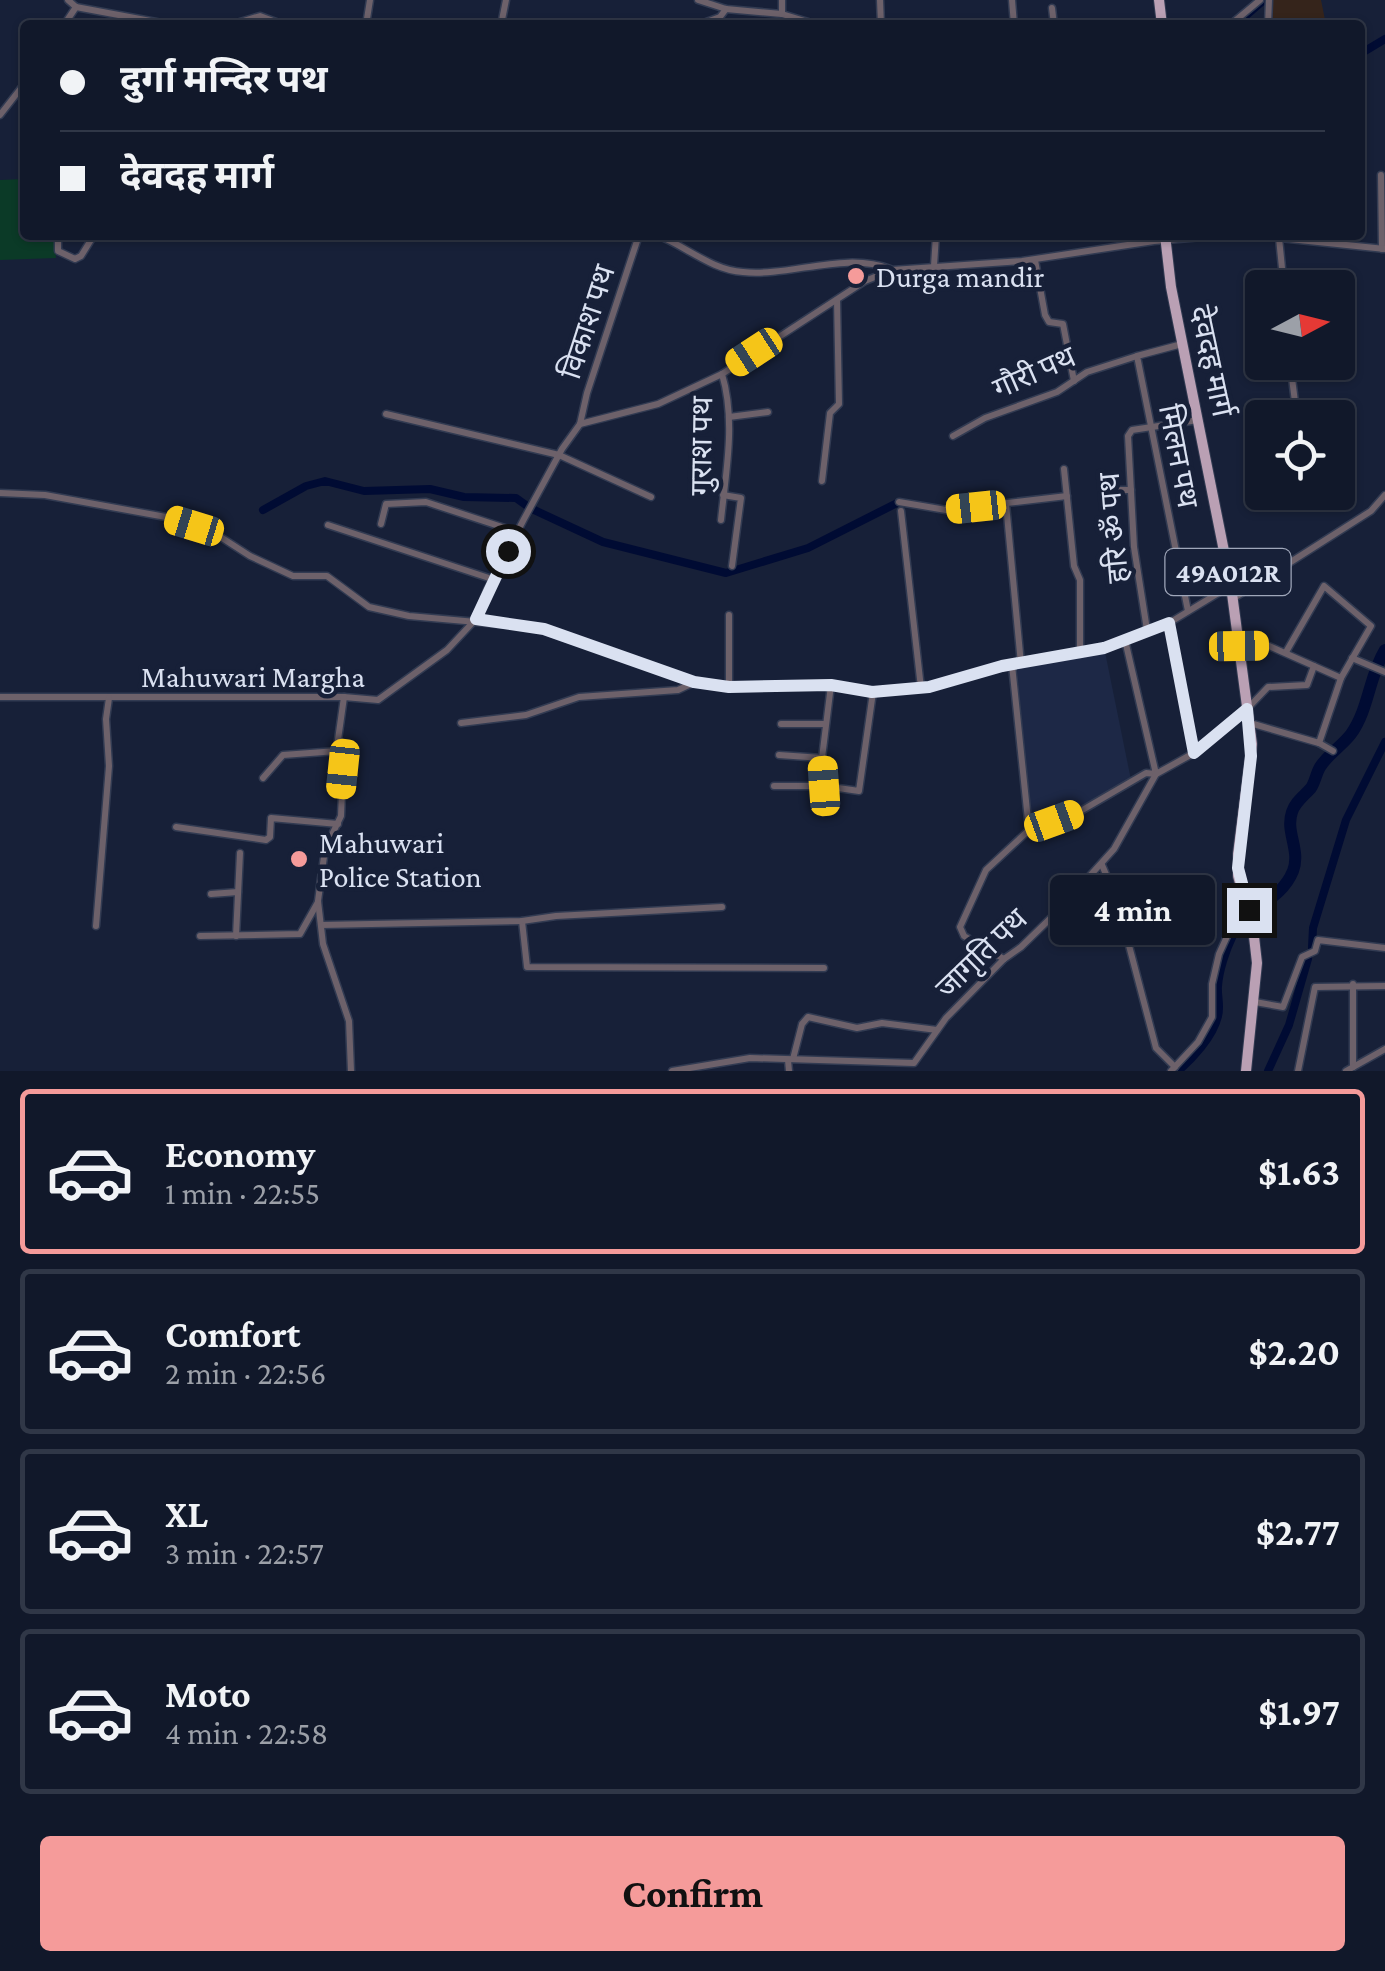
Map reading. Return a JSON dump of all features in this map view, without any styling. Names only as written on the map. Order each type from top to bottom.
[{"type":"main road","name":"देवदह मार्ग","points":[[1165,240],[1182,344],[1231,586],[1249,723],[1251,756],[1238,854],[1238,876],[1248,909]]},
{"type":"main road","name":"49A012R","points":[[1246,1071],[1257,963],[1248,909]]},
{"type":"street","points":[[68,0],[76,7],[145,20]]},
{"type":"street","points":[[698,0],[726,9],[782,14],[794,20]]},
{"type":"street","points":[[782,0],[782,14]]},
{"type":"street","points":[[1236,20],[1260,0]]},
{"type":"street","points":[[67,20],[76,7]]},
{"type":"street","points":[[1052,8],[1053,20]]},
{"type":"street","points":[[712,20],[726,9]]},
{"type":"street","points":[[247,20],[260,16],[271,20]]},
{"type":"street","points":[[0,116],[20,89]]},
{"type":"street","points":[[1300,240],[1384,248],[1381,175]]},
{"type":"street","points":[[58,240],[58,251],[75,258],[81,256],[91,240]]},
{"type":"street","name":"विकाश पथ","points":[[476,619],[517,532],[580,424],[637,240]]},
{"type":"street","points":[[666,240],[736,272],[793,272],[864,264],[892,270],[1035,260],[1148,240]]},
{"type":"street","points":[[934,266],[936,240]]},
{"type":"street","points":[[1279,240],[1282,270]]},
{"type":"street","points":[[1035,260],[1045,315],[1049,322],[1063,324],[1074,382]]},
{"type":"street","points":[[580,424],[658,404],[722,374],[837,298],[892,270]]},
{"type":"street","points":[[822,481],[830,413],[839,404],[837,298]]},
{"type":"street","points":[[1137,356],[1182,344]]},
{"type":"street","name":"गौरी पथ","points":[[954,436],[985,418],[1057,392],[1088,372],[1137,356]]},
{"type":"street","name":"मिलन पथ","points":[[1137,356],[1188,611]]},
{"type":"street","name":"गुराश पथ","points":[[721,520],[729,417],[722,374]]},
{"type":"street","points":[[729,417],[768,412]]},
{"type":"street","points":[[386,414],[560,455],[651,497]]},
{"type":"street","points":[[1150,428],[1199,420]]},
{"type":"street","name":"हरि ॐ पथ","points":[[1147,630],[1134,546],[1128,436],[1132,430],[1150,428]]},
{"type":"street","points":[[1064,469],[1074,566],[1080,580],[1080,654]]},
{"type":"street","points":[[1102,490],[1131,490]]},
{"type":"street","points":[[0,493],[47,495],[166,518],[219,536],[293,576],[327,576],[369,606],[409,616],[476,619],[544,629],[694,682],[729,687],[831,685],[872,692],[921,688],[1017,664],[1080,654],[1125,640],[1169,623],[1231,586]]},
{"type":"street","points":[[724,495],[741,498],[732,566]]},
{"type":"street","points":[[1232,599],[1371,511],[1385,495]]},
{"type":"street","points":[[921,688],[900,507],[946,510],[1067,496]]},
{"type":"street","points":[[380,524],[386,504],[426,502],[517,532]]},
{"type":"street","points":[[1006,504],[1029,830]]},
{"type":"street","points":[[328,525],[492,579]]},
{"type":"street","points":[[1286,652],[1324,586],[1371,626],[1340,678],[1319,743]]},
{"type":"street","points":[[729,615],[729,687]]},
{"type":"street","name":"Mahuwari Margha","points":[[0,698],[378,700],[446,650],[476,619]]},
{"type":"street","points":[[1169,623],[1194,753]]},
{"type":"street","points":[[1125,640],[1156,774]]},
{"type":"street","points":[[1239,646],[1268,646],[1340,678]]},
{"type":"street","points":[[1352,658],[1378,669]]},
{"type":"street","points":[[1004,958],[964,936],[960,927],[986,870],[1029,830],[1079,812],[1146,773],[1156,774],[1194,753],[1268,686],[1307,685],[1314,666]]},
{"type":"street","points":[[461,723],[526,715],[578,697],[678,690],[694,682]]},
{"type":"street","points":[[824,786],[822,758],[831,685]]},
{"type":"street","points":[[774,786],[859,791],[872,692]]},
{"type":"street","points":[[344,697],[337,751],[343,769],[342,816],[326,849],[318,901],[323,944],[349,1021],[352,1071]]},
{"type":"street","points":[[96,926],[109,766],[109,698]]},
{"type":"street","points":[[1249,723],[1319,743],[1333,752]]},
{"type":"street","points":[[782,724],[825,724]]},
{"type":"street","points":[[263,778],[283,755],[337,751]]},
{"type":"street","points":[[780,755],[822,758]]},
{"type":"street","name":"जागृति पथ","points":[[790,1059],[914,1064],[937,1030],[1004,958],[1058,911],[1114,849],[1156,774]]},
{"type":"street","points":[[176,826],[266,840],[270,837],[271,818],[338,824]]},
{"type":"street","points":[[236,936],[240,852]]},
{"type":"street","points":[[1101,864],[1118,900],[1156,1048],[1173,1069],[1198,1042],[1212,1017],[1212,984],[1220,954],[1248,909]]},
{"type":"street","points":[[211,894],[238,892]]},
{"type":"street","points":[[200,936],[300,934],[318,901]]},
{"type":"street","points":[[321,925],[522,921],[722,908]]},
{"type":"street","points":[[522,921],[527,966],[824,968]]},
{"type":"street","points":[[1255,1002],[1284,1007],[1302,957],[1315,950],[1318,940],[1385,948]]},
{"type":"street","points":[[1349,1069],[1353,984]]},
{"type":"street","points":[[1298,1071],[1315,987],[1385,986]]},
{"type":"street","points":[[790,1071],[790,1059],[808,1017],[857,1028],[882,1023],[937,1030]]},
{"type":"street","points":[[1349,1069],[1385,1050]]},
{"type":"street","points":[[672,1071],[750,1058],[790,1059]]},
{"type":"shaded area","points":[[1270,0],[1321,0],[1325,20],[1269,20]]},
{"type":"shaded area","points":[[1105,652],[1131,780],[1078,811],[1031,827],[1017,668]]},
{"type":"green space","points":[[20,179],[20,240],[54,240],[56,258],[0,260],[0,180]]},
{"type":"waterway","points":[[1241,20],[1264,0]]},
{"type":"waterway","points":[[1365,51],[1385,39]]},
{"type":"waterway","points":[[263,510],[306,486],[325,481],[364,491],[430,489],[464,497],[516,498],[603,542],[726,573],[808,548],[899,502]]},
{"type":"waterway","points":[[1175,1071],[1200,1046],[1213,1024],[1218,974],[1231,935],[1245,918],[1280,891],[1293,871],[1293,808],[1311,788],[1323,762],[1357,724],[1385,650]]},
{"type":"waterway","points":[[1312,947],[1313,928],[1346,820],[1385,742]]},
{"type":"waterway","points":[[1268,1071],[1289,1025],[1308,959]]},
{"type":"place","name":"Durga mandir","points":[[856,276]]},
{"type":"place","name":"Mahuwari Police Station","points":[[299,859]]},
{"type":"route","points":[[508,551],[476,619],[538,628],[694,682],[729,687],[831,685],[872,692],[929,687],[1002,666],[1104,648],[1169,623],[1194,753],[1247,709],[1252,744],[1238,868],[1249,910]]}]
